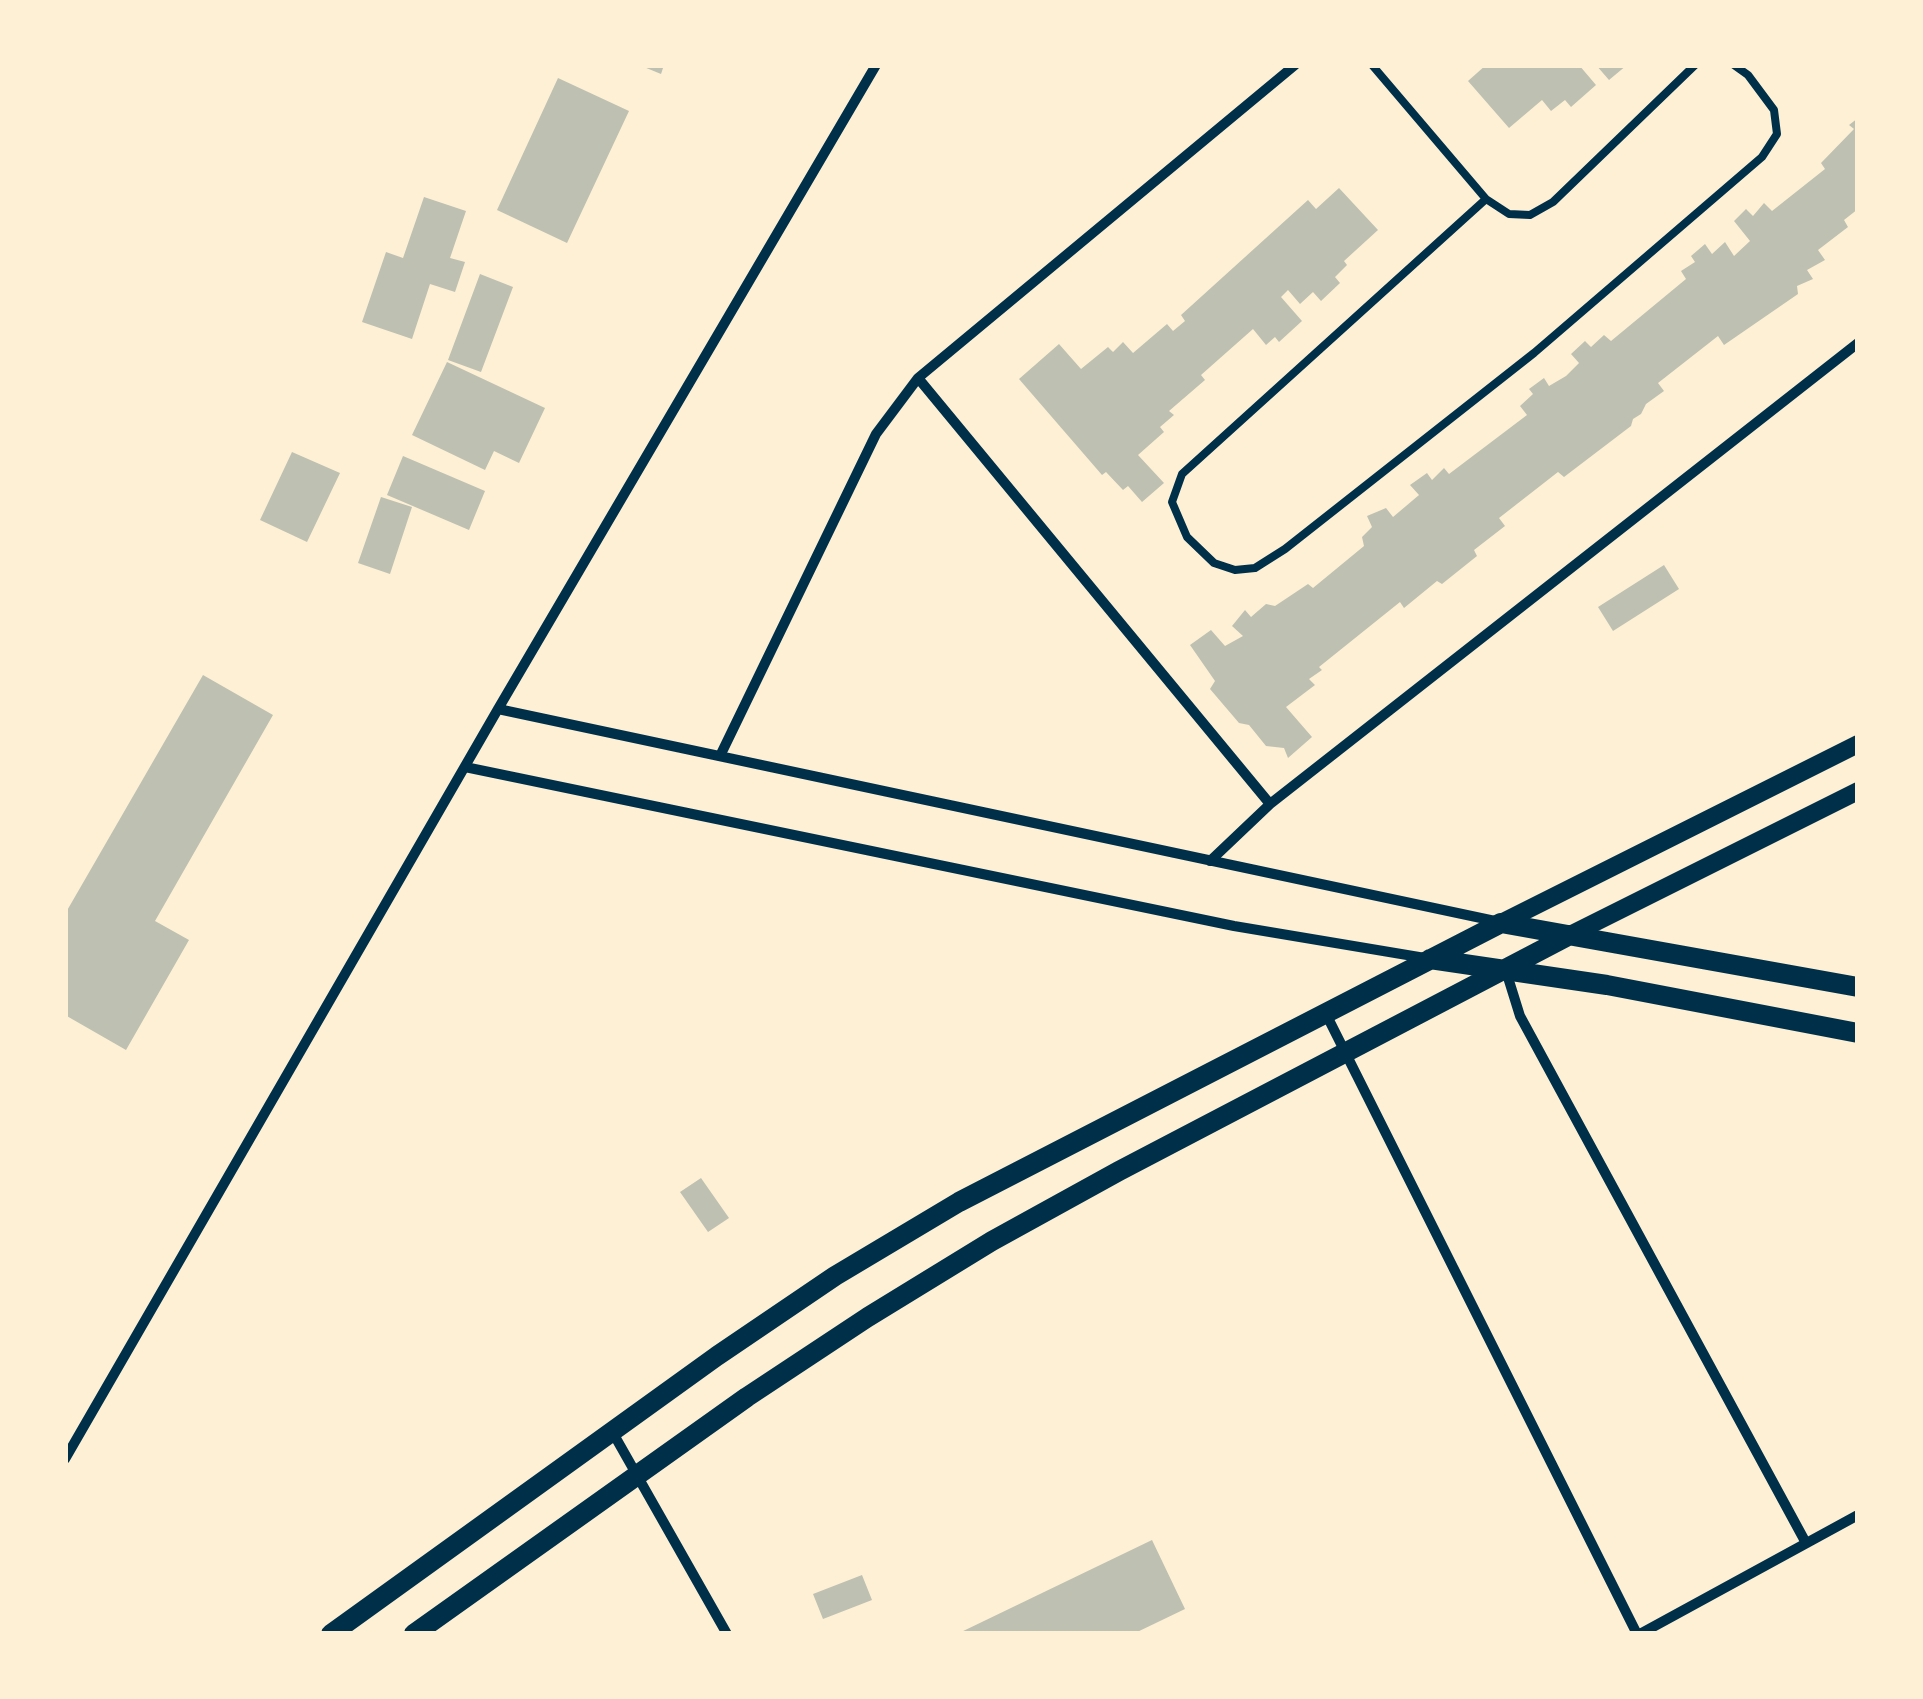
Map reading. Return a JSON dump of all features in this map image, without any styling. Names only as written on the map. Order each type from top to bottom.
[{"type":"main road","points":[[330,1634],[613,1434],[716,1356],[835,1276],[959,1202],[1501,923],[1858,988]]},
{"type":"main road","points":[[414,1634],[747,1397],[992,1242],[1119,1171],[1570,936]]},
{"type":"main road","points":[[1430,959],[1607,985],[1858,1033]]},
{"type":"street","points":[[65,1460],[498,709],[876,65]]},
{"type":"street","points":[[720,756],[876,434],[918,378],[1295,65]]},
{"type":"street","points":[[1210,861],[1270,804],[1858,342]]},
{"type":"street","points":[[918,378],[1270,804]]},
{"type":"street","points":[[498,709],[1501,923],[1858,744]]},
{"type":"street","points":[[465,767],[1266,932],[1430,959]]},
{"type":"street","points":[[1570,936],[1858,791]]},
{"type":"street","points":[[1506,970],[1520,1016],[1806,1543]]},
{"type":"street","points":[[1326,1013],[1638,1634],[1858,1516]]},
{"type":"street","points":[[613,1434],[640,1475],[727,1634]]},
{"type":"lane","points":[[1372,65],[1486,199],[1509,214],[1530,215],[1552,202],[1696,65]]},
{"type":"lane","points":[[1486,199],[1182,474],[1172,502],[1187,537],[1214,562],[1234,570],[1255,568],[1285,549],[1534,353],[1762,158],[1777,134],[1774,110],[1748,74],[1734,65]]},
{"type":"building","points":[[639,65],[664,65],[661,74]]},
{"type":"building","points":[[1486,65],[1579,65],[1596,85],[1571,107],[1565,100],[1551,111],[1542,100],[1509,128],[1468,81]]},
{"type":"building","points":[[1596,65],[1627,65],[1609,80]]},
{"type":"building","points":[[558,78],[629,111],[567,243],[497,210]]},
{"type":"building","points":[[1858,118],[1858,209],[1844,220],[1848,227],[1818,250],[1825,260],[1807,270],[1813,279],[1797,286],[1798,294],[1724,345],[1718,336],[1658,383],[1664,391],[1646,404],[1631,426],[1564,477],[1558,472],[1499,518],[1505,526],[1474,550],[1477,556],[1404,608],[1400,602],[1319,667],[1322,670],[1309,679],[1315,685],[1286,707],[1312,737],[1288,758],[1284,748],[1266,746],[1249,725],[1239,723],[1210,689],[1215,681],[1190,645],[1211,630],[1225,646],[1243,636],[1232,626],[1245,610],[1251,617],[1266,604],[1275,606],[1308,584],[1313,588],[1364,546],[1362,537],[1372,527],[1367,516],[1386,508],[1393,517],[1419,495],[1410,485],[1427,473],[1432,480],[1444,468],[1449,474],[1527,415],[1520,406],[1533,394],[1529,389],[1544,378],[1549,386],[1566,376],[1579,363],[1571,354],[1585,341],[1591,347],[1604,335],[1611,341],[1686,279],[1681,271],[1695,262],[1691,256],[1705,244],[1712,254],[1725,242],[1734,256],[1750,241],[1734,221],[1746,209],[1753,216],[1764,203],[1772,211],[1825,169],[1821,163],[1854,129],[1849,125]]},
{"type":"building","points":[[1339,188],[1378,230],[1344,261],[1347,265],[1335,277],[1340,283],[1321,301],[1313,292],[1300,304],[1288,290],[1281,297],[1302,321],[1279,342],[1275,337],[1266,345],[1253,329],[1201,375],[1205,380],[1169,411],[1174,415],[1160,427],[1164,432],[1138,455],[1164,483],[1142,502],[1128,486],[1123,490],[1106,472],[1102,475],[1019,379],[1059,344],[1081,369],[1108,347],[1113,352],[1123,342],[1133,353],[1167,324],[1173,331],[1185,321],[1181,315],[1308,200],[1316,209]]},
{"type":"building","points":[[424,197],[466,211],[450,258],[465,262],[455,292],[430,284],[412,339],[362,322],[386,252],[403,258]]},
{"type":"building","points":[[480,274],[513,287],[481,372],[448,360]]},
{"type":"building","points":[[447,362],[545,408],[519,463],[494,451],[485,470],[412,435]]},
{"type":"building","points":[[292,452],[340,473],[307,542],[260,520]]},
{"type":"building","points":[[403,456],[485,491],[469,530],[387,495]]},
{"type":"building","points":[[381,497],[412,507],[390,574],[358,563]]},
{"type":"building","points":[[1664,565],[1679,589],[1613,631],[1598,607]]},
{"type":"building","points":[[203,675],[273,715],[155,921],[189,940],[126,1050],[65,1015],[65,914]]},
{"type":"building","points":[[701,1178],[729,1218],[708,1232],[680,1192]]},
{"type":"building","points":[[1152,1540],[1185,1609],[1133,1634],[957,1634]]},
{"type":"building","points":[[862,1575],[872,1600],[823,1619],[813,1594]]}]
